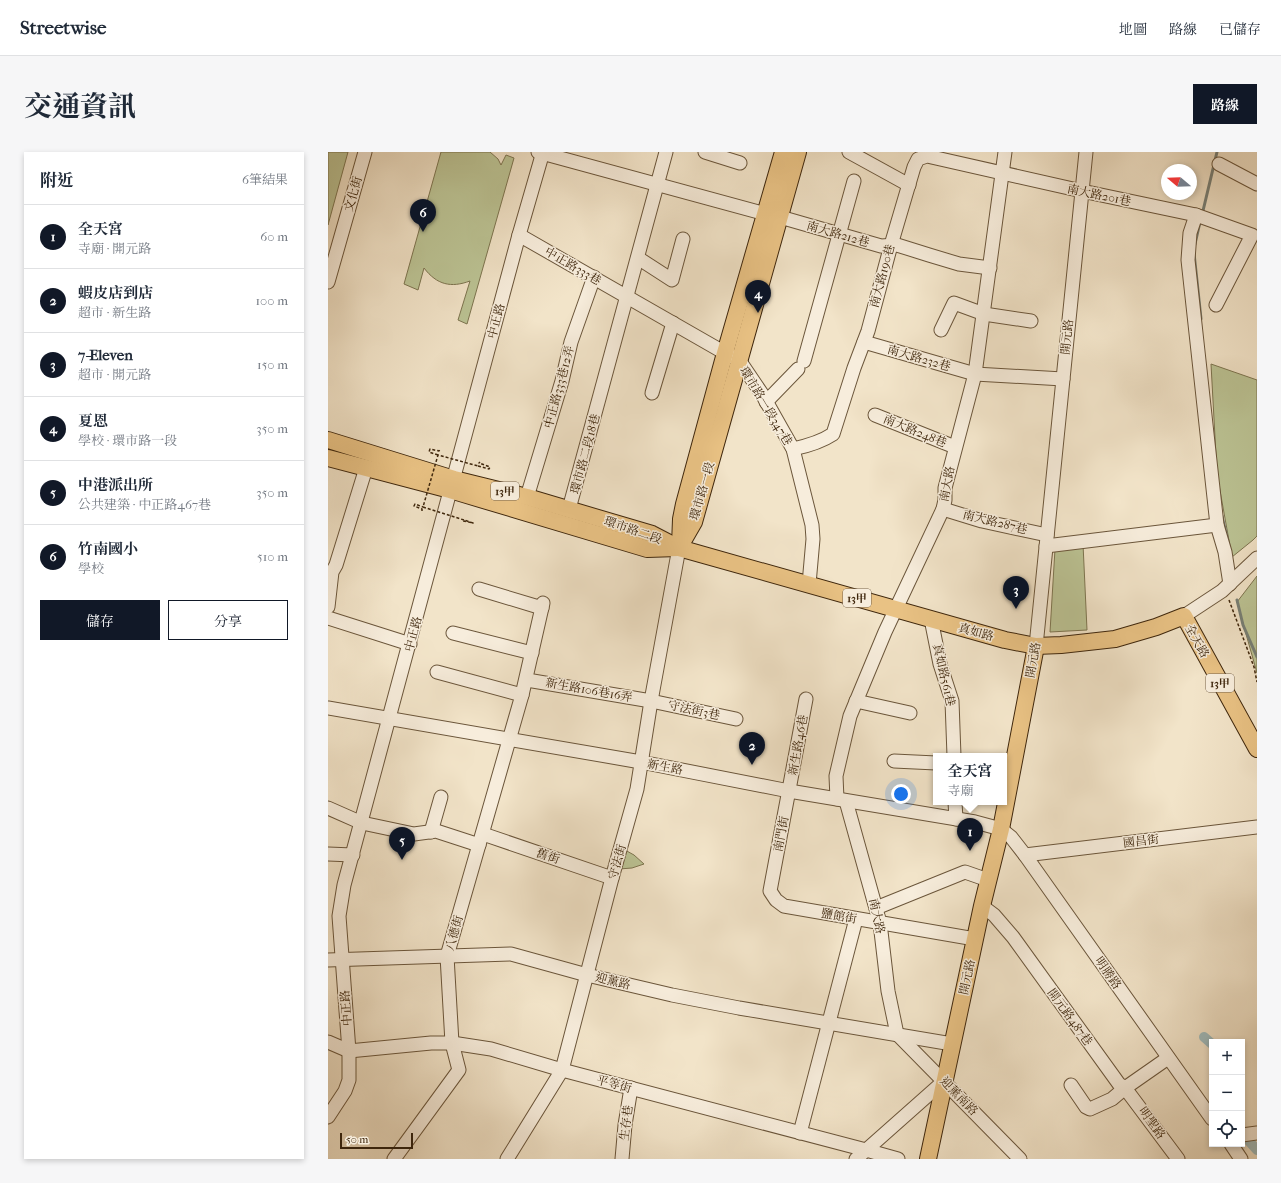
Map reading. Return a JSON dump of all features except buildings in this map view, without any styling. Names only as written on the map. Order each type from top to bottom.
[{"type":"main road","name":"環市路一段","points":[[773,215],[784,152]]},
{"type":"main road","name":"環市路一段","points":[[680,548],[694,522],[732,357],[773,215],[798,152]]},
{"type":"main road","name":"環市路二段","points":[[328,440],[452,484],[647,548],[680,548]]},
{"type":"main road","name":"環市路二段","points":[[328,458],[366,468],[527,497],[652,534],[680,548]]},
{"type":"main road","name":"真如路","points":[[680,548],[1005,640],[1036,646],[1061,645],[1115,639],[1156,627],[1184,616]]},
{"type":"main road","name":"全天路","points":[[1184,616],[1257,750]]},
{"type":"main road","name":"開元路","points":[[1007,798],[1036,646]]},
{"type":"main road","name":"開元路","points":[[928,1159],[982,906],[1006,805]]},
{"type":"street","name":"文化街","points":[[328,282],[365,152]]},
{"type":"street","name":"南大路212巷","points":[[541,152],[881,246],[897,245],[959,264],[990,268]]},
{"type":"street","name":"中正路","points":[[328,1117],[345,1091],[349,1080],[349,1052],[339,916],[344,885],[390,719],[541,152]]},
{"type":"street","name":"環市路二段18巷","points":[[569,509],[666,152]]},
{"type":"street","points":[[705,152],[740,163]]},
{"type":"street","points":[[849,152],[909,185]]},
{"type":"street","name":"南大路","points":[[897,1034],[888,991],[880,923],[836,776],[850,716],[856,701],[884,632],[943,509],[945,488],[975,374],[1005,152]]},
{"type":"street","name":"開元路","points":[[1036,646],[1086,152]]},
{"type":"street","name":"南大路190巷","points":[[793,449],[809,446],[826,439],[833,434],[864,342],[914,167],[918,159],[927,156],[1002,172]]},
{"type":"street","points":[[1219,164],[1257,184]]},
{"type":"street","name":"南大路201巷","points":[[1002,172],[1082,191],[1196,215],[1254,230]]},
{"type":"street","points":[[766,402],[801,365],[840,234],[854,181]]},
{"type":"street","points":[[1196,215],[1190,233],[1188,260],[1217,525],[1225,552],[1226,587]]},
{"type":"street","points":[[1216,305],[1254,230]]},
{"type":"street","name":"中正路333巷","points":[[519,235],[732,357]]},
{"type":"street","points":[[638,258],[672,280],[683,239]]},
{"type":"street","name":"中正路333巷12弄","points":[[527,497],[562,381],[571,342],[594,277]]},
{"type":"street","points":[[941,330],[954,303],[984,314],[1031,321]]},
{"type":"street","points":[[652,393],[674,323]]},
{"type":"street","name":"南大路232巷","points":[[864,342],[975,374],[1063,379]]},
{"type":"street","name":"環市路一段347巷","points":[[732,357],[766,402],[793,449],[812,525],[813,539],[809,584]]},
{"type":"street","name":"南大路248巷","points":[[875,415],[955,448]]},
{"type":"street","points":[[328,606],[330,572],[336,565],[366,468]]},
{"type":"street","name":"南大路287巷","points":[[943,509],[1046,541],[1217,525]]},
{"type":"street","name":"守法街","points":[[507,1159],[562,1070],[612,878],[637,789],[651,701],[680,548]]},
{"type":"street","name":"真如路","points":[[1184,616],[1226,587],[1257,558]]},
{"type":"street","name":"八德街","points":[[394,1159],[459,1070],[452,1044],[447,956],[527,680],[542,605],[479,590]]},
{"type":"street","points":[[328,618],[410,644]]},
{"type":"street","name":"真如路561巷","points":[[931,619],[940,664],[952,701],[954,753]]},
{"type":"street","points":[[453,633],[532,653]]},
{"type":"street","points":[[437,672],[522,695]]},
{"type":"street","name":"新生路106巷16弄","points":[[527,680],[651,701]]},
{"type":"street","name":"新生路46巷","points":[[789,791],[806,699]]},
{"type":"street","name":"守法街3巷","points":[[651,701],[736,719]]},
{"type":"street","points":[[856,701],[910,714]]},
{"type":"street","name":"新生路","points":[[328,708],[642,762],[789,791],[975,822],[1001,829]]},
{"type":"street","points":[[894,761],[933,763]]},
{"type":"street","name":"南門街","points":[[773,878],[789,791]]},
{"type":"street","points":[[431,832],[441,797]]},
{"type":"street","points":[[955,805],[956,819]]},
{"type":"street","name":"舊街","points":[[328,808],[362,823],[414,834],[436,831],[481,840],[612,878]]},
{"type":"street","name":"國昌街","points":[[1024,855],[1257,827]]},
{"type":"street","name":"明勝路","points":[[1001,829],[1011,837],[1209,1115]]},
{"type":"street","points":[[328,854],[353,855]]},
{"type":"street","points":[[876,908],[965,872],[988,880]]},
{"type":"street","name":"鹽館街","points":[[773,878],[770,891],[776,900],[784,906],[975,939]]},
{"type":"street","name":"開元路487巷","points":[[982,906],[994,915],[1013,936],[1118,1084],[1125,1088]]},
{"type":"street","points":[[800,1133],[856,919]]},
{"type":"street","name":"迎薰路","points":[[328,960],[511,954],[672,996],[952,1044]]},
{"type":"street","name":"迎薰南路","points":[[897,1034],[1020,1159]]},
{"type":"street","points":[[328,1042],[349,1052]]},
{"type":"street","name":"平等街","points":[[349,1052],[431,1043],[491,1049],[562,1070],[898,1159]]},
{"type":"street","points":[[1071,1085],[1086,1107],[1090,1109],[1112,1099],[1168,1058]]},
{"type":"street","points":[[856,1159],[944,1081]]},
{"type":"street","name":"生存巷","points":[[622,1159],[624,1125],[631,1088]]},
{"type":"street","name":"明聖路","points":[[1125,1088],[1178,1159]]},
{"type":"street","points":[[1233,1147],[1241,1159]]},
{"type":"path","points":[[440,449],[440,451],[430,449],[429,452],[489,469],[490,467],[479,464],[480,462]]},
{"type":"path","points":[[423,507],[438,455]]},
{"type":"path","points":[[422,511],[422,509],[414,506],[415,504],[464,521]]},
{"type":"path","points":[[1226,587],[1254,667],[1257,682]]},
{"type":"green space","points":[[328,152],[348,152],[328,225]]},
{"type":"green space","points":[[441,152],[490,152],[498,159],[501,165],[506,155],[514,158],[467,324],[458,320],[470,281],[457,284],[445,284],[434,278],[424,268],[418,290],[404,284]]},
{"type":"green space","points":[[1211,364],[1257,380],[1257,536],[1232,557],[1217,474]]},
{"type":"green space","points":[[1083,544],[1087,630],[1050,632],[1055,549]]},
{"type":"green space","points":[[1257,576],[1257,673],[1237,602]]},
{"type":"green space","points":[[625,850],[634,855],[644,864],[632,868],[619,869]]},
{"type":"waterway","points":[[1202,215],[1217,152]]},
{"type":"waterway","points":[[1195,244],[1200,222]]},
{"type":"waterway","points":[[1194,253],[1201,319]]},
{"type":"waterway","points":[[1222,516],[1227,537]]},
{"type":"waterway","points":[[1237,600],[1243,625],[1257,657]]},
{"type":"waterway","points":[[1204,1037],[1209,1041]]},
{"type":"waterway","points":[[1245,1136],[1257,1150]]},
{"type":"place","name":"竹南國小","points":[[423,232]]},
{"type":"place","name":"夏恩","points":[[758,313]]},
{"type":"place","name":"7-Eleven","points":[[1016,609]]},
{"type":"place","name":"蝦皮店到店","points":[[752,765]]},
{"type":"place","name":"全天宮","points":[[970,851]]},
{"type":"place","name":"中港派出所","points":[[402,860]]}]
